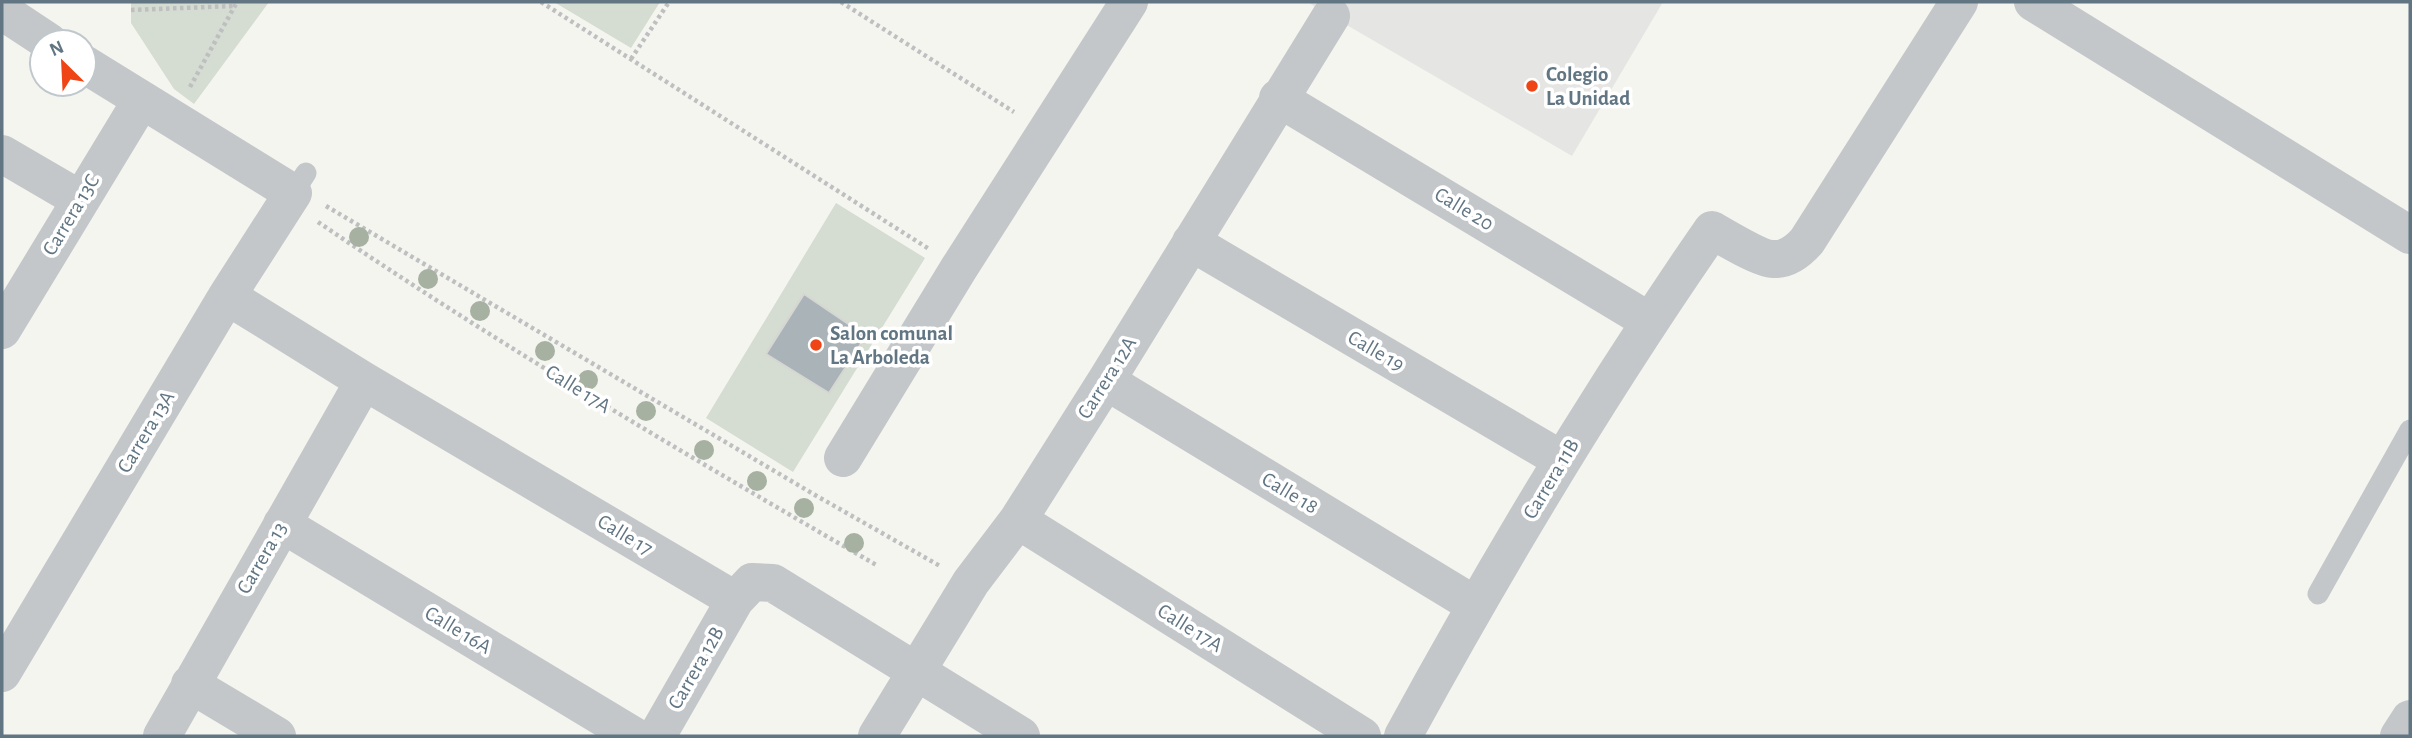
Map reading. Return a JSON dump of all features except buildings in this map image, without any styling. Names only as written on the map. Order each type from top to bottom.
[{"type":"street","points":[[843,458],[959,268],[1129,2]]},
{"type":"street","name":"Carrera 11B","points":[[1403,736],[1475,605],[1562,460],[1649,321],[1712,230],[1736,244],[1774,259],[1795,253],[1807,241],[1959,2]]},
{"type":"street","points":[[2033,2],[2410,235]]},
{"type":"street","points":[[2,11],[28,28]]},
{"type":"street","name":"Carrera 12A","points":[[877,736],[971,582],[1018,520],[1106,382],[1278,98],[1331,16]]},
{"type":"street","points":[[98,73],[181,126],[300,183]]},
{"type":"street","name":"Calle 20","points":[[1278,98],[1649,321]]},
{"type":"street","name":"Carrera 13C","points":[[2,330],[141,101]]},
{"type":"street","points":[[2,154],[80,200]]},
{"type":"street","name":"Carrera 13A","points":[[2,673],[227,296],[300,183]]},
{"type":"street","name":"Calle 19","points":[[1191,242],[1562,460]]},
{"type":"street","name":"Calle 17","points":[[227,296],[364,381],[735,600]]},
{"type":"street","name":"Carrera 13","points":[[162,736],[364,381]]},
{"type":"street","name":"Calle 18","points":[[1106,382],[1475,605]]},
{"type":"street","name":"Calle 17A","points":[[1018,520],[1362,736]]},
{"type":"street","name":"Calle 16A","points":[[282,524],[634,736]]},
{"type":"street","points":[[735,600],[752,582],[773,583],[1021,736]]},
{"type":"street","name":"Carrera 12B","points":[[657,736],[735,600]]},
{"type":"street","points":[[190,684],[277,736]]},
{"type":"street","points":[[2399,736],[2410,719]]},
{"type":"lane","points":[[2318,594],[2410,430]]},
{"type":"path","points":[[541,2],[959,268]]},
{"type":"path","points":[[631,59],[669,2]]},
{"type":"path","points":[[841,2],[1045,132]]},
{"type":"path","points":[[131,10],[235,4]]},
{"type":"path","points":[[181,126],[185,97],[235,4]]},
{"type":"path","name":"Calle 17A","points":[[300,183],[311,197],[894,540],[971,582]]},
{"type":"path","name":"Calle 17A","points":[[300,183],[302,211],[424,294],[614,412],[878,566]]},
{"type":"shaded area","points":[[131,2],[269,2],[194,104],[174,89],[131,23]]},
{"type":"shaded area","points":[[554,2],[660,2],[631,48]]},
{"type":"shaded area","name":"Colegio La Unidad","points":[[1307,2],[1663,2],[1572,156]]},
{"type":"shaded area","points":[[836,203],[925,258],[793,472],[706,418]]},
{"type":"place","name":"Colegio La Unidad","points":[[1532,86]]},
{"type":"place","name":"Salon comunal La Arboleda","points":[[816,345]]}]
